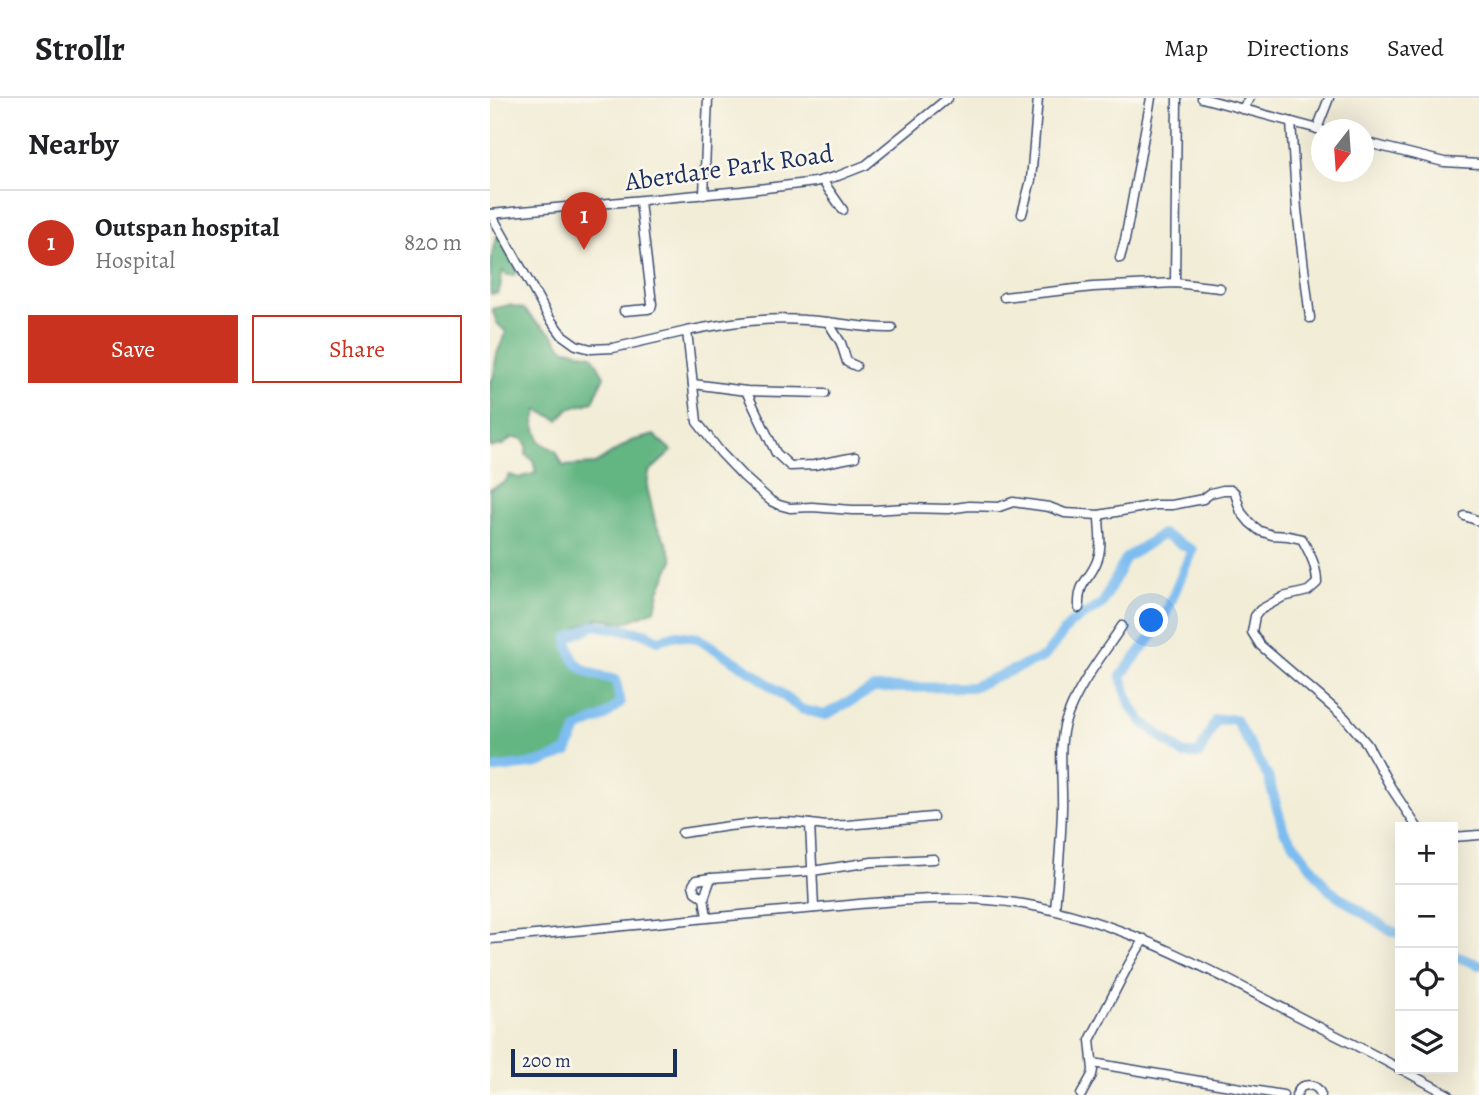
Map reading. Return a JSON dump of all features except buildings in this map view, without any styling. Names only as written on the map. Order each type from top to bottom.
[{"type":"street","points":[[704,195],[708,98]]},
{"type":"street","name":"Aberdare Park Road","points":[[490,214],[640,202],[822,180],[866,165],[948,98]]},
{"type":"street","points":[[1022,214],[1031,180],[1038,98]]},
{"type":"street","points":[[1120,258],[1151,98]]},
{"type":"street","points":[[1175,283],[1177,98]]},
{"type":"street","points":[[1202,98],[1311,128]]},
{"type":"street","points":[[1242,108],[1250,98]]},
{"type":"street","points":[[1322,119],[1329,98]]},
{"type":"street","points":[[1291,122],[1297,210],[1310,318]]},
{"type":"street","points":[[1374,145],[1444,162],[1479,164]]},
{"type":"street","points":[[822,180],[844,210]]},
{"type":"street","points":[[624,311],[648,309],[652,304],[640,202]]},
{"type":"street","points":[[490,214],[548,316],[562,335],[576,345],[592,349],[613,348],[751,320],[786,319],[892,328]]},
{"type":"street","points":[[1004,297],[1175,283],[1220,288]]},
{"type":"street","points":[[828,322],[841,344],[847,362],[856,366]]},
{"type":"street","points":[[687,331],[697,422],[743,476],[779,505],[790,508],[852,510],[948,509],[969,506],[999,507],[1013,502],[1049,507],[1065,513],[1099,515],[1155,505],[1172,505],[1231,490],[1241,512],[1250,523],[1260,531],[1272,535],[1301,539],[1315,565],[1317,583],[1308,591],[1283,597],[1260,610],[1255,616],[1252,632],[1260,645],[1345,718],[1367,744],[1414,822]]},
{"type":"street","points":[[692,384],[746,391],[825,393]]},
{"type":"street","points":[[746,391],[776,453],[790,466],[814,465],[855,457]]},
{"type":"street","points":[[1079,608],[1082,583],[1099,555],[1099,515]]},
{"type":"street","points":[[1465,516],[1479,522]]},
{"type":"street","points":[[1055,910],[1064,725],[1073,702],[1122,626]]},
{"type":"street","points":[[682,833],[758,823],[797,822],[826,826],[933,817]]},
{"type":"street","points":[[810,824],[814,908]]},
{"type":"street","points":[[1458,837],[1479,835]]},
{"type":"street","points":[[704,898],[695,892],[693,885],[696,880],[812,871],[872,862],[934,859]]},
{"type":"street","points":[[707,917],[704,898],[711,878]]},
{"type":"street","points":[[490,939],[890,900],[942,898],[1021,904],[1055,910],[1144,939],[1254,992],[1395,1066]]},
{"type":"street","points":[[1081,1095],[1092,1075],[1090,1040],[1144,939]]},
{"type":"street","points":[[1093,1063],[1283,1095]]},
{"type":"street","points":[[1409,1074],[1449,1095]]},
{"type":"street","points":[[1296,1095],[1301,1087],[1309,1084],[1317,1088],[1321,1095]]},
{"type":"green space","points":[[498,235],[518,272],[507,275],[503,271],[498,293],[491,294],[492,255]]},
{"type":"green space","points":[[509,305],[524,309],[552,334],[563,348],[592,355],[604,376],[593,402],[568,409],[559,420],[538,410],[534,422],[540,442],[556,451],[563,466],[595,464],[631,441],[654,435],[672,451],[649,472],[647,487],[656,525],[673,560],[659,591],[655,610],[624,623],[599,618],[577,628],[568,638],[572,657],[577,663],[590,672],[616,680],[620,703],[605,716],[577,729],[567,752],[538,763],[490,769],[490,489],[504,483],[510,475],[519,478],[536,473],[533,460],[526,455],[527,445],[521,438],[511,438],[503,445],[490,447],[490,381],[506,332],[497,323],[492,309]]},
{"type":"waterway","points":[[490,769],[538,763],[567,752],[577,729],[605,716],[620,703],[616,680],[583,669],[572,657],[569,649],[568,638],[595,625],[644,633],[658,640],[677,635],[698,638],[755,674],[801,709],[825,715],[874,688],[972,687],[1044,657],[1071,623],[1102,604],[1126,558],[1162,534],[1192,550],[1162,623],[1121,676],[1131,707],[1143,722],[1183,754],[1199,754],[1216,720],[1235,719],[1268,777],[1284,831],[1329,890],[1395,932]]},
{"type":"waterway","points":[[1458,957],[1479,965]]},
{"type":"place","name":"Outspan hospital","points":[[584,250]]}]
